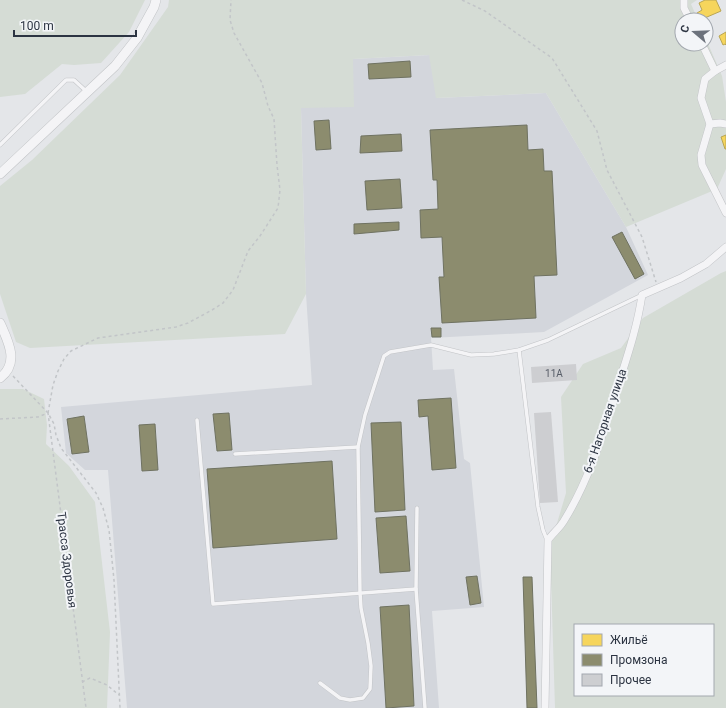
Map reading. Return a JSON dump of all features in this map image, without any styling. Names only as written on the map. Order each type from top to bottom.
[{"type":"street","points":[[0,174],[115,66],[137,38],[156,0]]},
{"type":"street","points":[[684,0],[684,8],[686,12]]},
{"type":"street","points":[[706,52],[715,71]]},
{"type":"street","points":[[726,65],[705,78],[701,98],[710,124],[701,156],[702,165],[726,213]]},
{"type":"street","points":[[710,124],[726,124]]},
{"type":"street","points":[[642,295],[681,278],[706,264],[726,247]]},
{"type":"street","name":"6-я Нагорная улица","points":[[548,540],[564,522],[575,502],[596,455],[635,331],[642,295]]},
{"type":"street","points":[[0,323],[11,348],[11,359],[8,370],[0,378]]},
{"type":"street","points":[[545,708],[548,540]]},
{"type":"lane","points":[[0,145],[66,80],[74,80],[87,92]]},
{"type":"lane","points":[[320,683],[340,698],[350,700],[363,698],[370,689],[371,666],[361,608],[360,593],[358,447],[365,415],[384,356],[390,352],[431,345],[471,355],[494,354],[520,350],[548,340],[642,295]]},
{"type":"lane","points":[[520,350],[538,508],[543,530],[548,540]]},
{"type":"lane","points":[[196,420],[213,604],[416,589]]},
{"type":"lane","points":[[235,454],[358,447]]},
{"type":"lane","points":[[417,508],[416,589],[426,708]]},
{"type":"path","name":"Трасса Здоровья","points":[[86,708],[48,413],[50,409],[50,398],[58,371],[64,359],[71,351],[98,338],[182,325],[212,310],[223,302],[233,290],[248,251],[260,236],[278,208],[280,190],[274,119],[268,106],[262,83],[234,33],[230,20],[231,0]]},
{"type":"path","points":[[462,0],[485,11],[552,58],[597,131],[607,170],[642,237],[658,287]]},
{"type":"path","points":[[8,370],[48,413],[54,424],[61,448],[96,493],[103,508],[109,530],[114,580],[120,708]]},
{"type":"path","points":[[0,419],[38,417],[48,413]]},
{"type":"path","points":[[82,682],[90,678],[107,685],[119,695]]},
{"type":"shaded area","points":[[0,0],[145,0],[129,32],[101,63],[74,65],[62,64],[25,94],[0,97]]},
{"type":"shaded area","points":[[169,0],[697,0],[691,4],[694,12],[674,12],[674,52],[712,52],[722,76],[726,102],[726,169],[717,189],[626,227],[546,93],[436,98],[429,55],[353,59],[354,107],[301,108],[306,294],[285,334],[30,348],[16,342],[0,294],[0,186],[32,160],[120,75],[168,7]]},
{"type":"shaded area","points":[[430,55],[437,98],[546,93],[626,227],[648,275],[544,332],[431,338],[433,370],[454,369],[464,459],[470,463],[484,607],[432,611],[439,708],[127,708],[108,470],[85,470],[66,453],[61,407],[312,385],[306,294],[301,108],[353,59]]},
{"type":"shaded area","points":[[726,271],[726,708],[555,708],[550,547],[566,493],[561,397],[583,364],[621,348],[643,318]]},
{"type":"shaded area","points":[[0,389],[23,389],[44,399],[47,425],[46,444],[69,466],[95,502],[110,632],[107,708],[0,708]]},
{"type":"building: Жильё","points":[[705,0],[716,0],[721,11],[714,14],[714,12],[699,12],[702,10],[699,3]]},
{"type":"building: Жильё","points":[[726,32],[726,45],[723,45],[719,36]]},
{"type":"building: Жильё","points":[[726,135],[726,149],[725,149],[721,137]]},
{"type":"building: Промзона","points":[[410,61],[411,77],[369,79],[368,64]]},
{"type":"building: Промзона","points":[[329,120],[331,149],[316,150],[314,121]]},
{"type":"building: Промзона","points":[[527,125],[528,150],[543,149],[544,171],[552,171],[557,275],[534,276],[536,318],[442,323],[439,277],[444,277],[442,237],[421,238],[420,210],[438,209],[437,180],[433,180],[430,130]]},
{"type":"building: Промзона","points":[[401,134],[402,151],[360,153],[361,136]]},
{"type":"building: Промзона","points":[[400,179],[402,208],[367,210],[365,181]]},
{"type":"building: Промзона","points":[[399,222],[399,230],[354,234],[354,224]]},
{"type":"building: Промзона","points":[[622,232],[644,274],[635,279],[612,237]]},
{"type":"building: Промзона","points":[[431,328],[441,328],[441,337],[432,337]]},
{"type":"building: Промзона","points":[[451,398],[456,468],[432,470],[428,416],[419,417],[418,400]]},
{"type":"building: Промзона","points":[[229,413],[232,450],[217,451],[213,414]]},
{"type":"building: Промзона","points":[[84,416],[89,452],[72,454],[67,419]]},
{"type":"building: Промзона","points":[[401,422],[405,510],[375,512],[371,423]]},
{"type":"building: Промзона","points":[[155,424],[158,470],[142,471],[139,425]]},
{"type":"building: Промзона","points":[[332,461],[337,539],[213,548],[207,469]]},
{"type":"building: Промзона","points":[[406,516],[410,571],[380,573],[376,518]]},
{"type":"building: Промзона","points":[[477,576],[481,603],[470,605],[466,577]]},
{"type":"building: Промзона","points":[[523,577],[532,577],[537,708],[527,708]]},
{"type":"building: Промзона","points":[[409,605],[414,706],[386,708],[380,607]]},
{"type":"building: Прочее","points":[[576,364],[577,380],[532,383],[531,367]]},
{"type":"building: Прочее","points":[[551,412],[558,502],[540,503],[534,413]]}]
